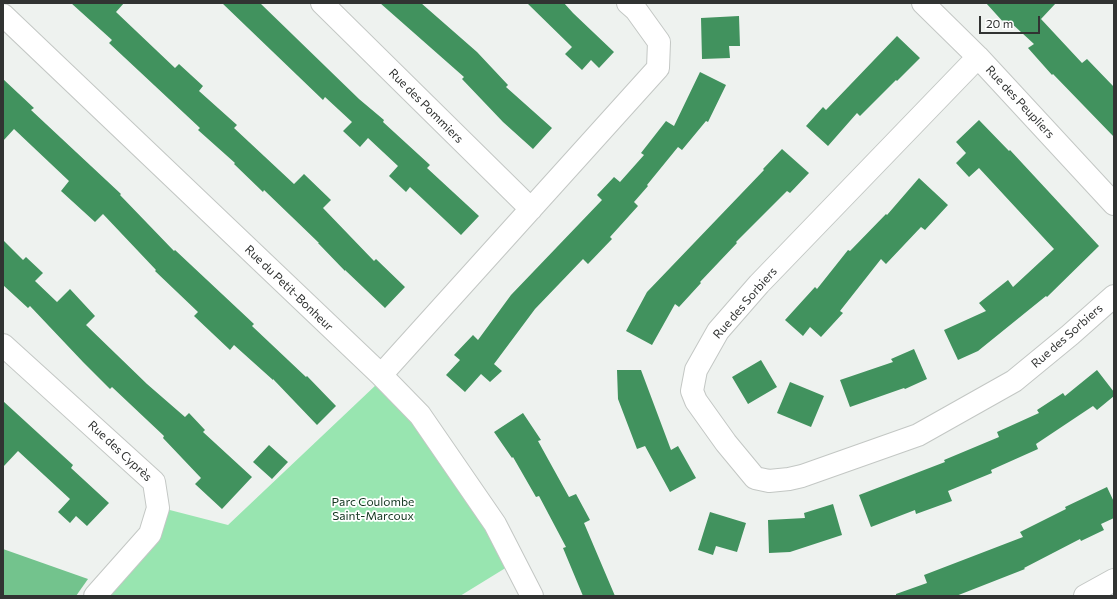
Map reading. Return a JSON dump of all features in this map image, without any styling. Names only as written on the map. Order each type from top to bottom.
[{"type":"street","name":"Rue des Pommiers","points":[[322,3],[531,209]]},
{"type":"street","points":[[381,375],[658,68],[659,42],[636,10],[628,3]]},
{"type":"street","name":"Rue des Peupliers","points":[[923,3],[978,57],[1114,204]]},
{"type":"street","name":"Rue du Petit-Bonheur","points":[[3,14],[381,375],[420,415],[495,524],[532,596]]},
{"type":"street","name":"Rue des Sorbiers","points":[[978,57],[759,284],[718,331],[696,370],[692,391],[696,401],[726,443],[755,478],[769,481],[802,476],[918,435],[1014,381],[1070,336],[1114,296]]},
{"type":"street","name":"Rue des Cyprès","points":[[3,345],[154,482],[158,508],[150,534],[95,596]]},
{"type":"street","points":[[1084,596],[1114,580]]},
{"type":"green space","name":"Parc Coulombe Saint-Marcoux","points":[[377,384],[453,466],[512,564],[460,596],[96,596],[162,508],[228,525]]},
{"type":"green space","points":[[3,549],[88,579],[76,596],[3,596]]},
{"type":"building","points":[[71,3],[124,3],[116,12],[175,68],[179,64],[203,86],[199,91],[237,125],[234,128],[294,184],[304,174],[331,200],[323,208],[374,261],[376,259],[405,287],[385,308],[345,271],[319,243],[264,190],[263,192],[234,164],[235,163],[198,130],[200,128],[109,43],[112,40]]},
{"type":"building","points":[[222,3],[260,3],[359,99],[384,120],[383,122],[430,165],[427,168],[479,216],[461,235],[410,187],[406,192],[389,176],[398,166],[368,138],[360,147],[343,131],[352,122],[325,97],[323,100]]},
{"type":"building","points":[[380,3],[421,3],[477,52],[508,85],[506,87],[552,128],[533,149],[503,122],[462,79],[464,77]]},
{"type":"building","points":[[527,3],[564,3],[614,52],[599,68],[591,60],[582,70],[565,54],[572,47]]},
{"type":"building","points":[[986,3],[1056,3],[1041,19],[1082,63],[1087,59],[1114,87],[1114,137],[1053,74],[1052,75],[1028,48],[1034,44],[1009,21],[1005,24]]},
{"type":"building","points":[[739,16],[740,46],[729,46],[730,58],[702,59],[701,18]]},
{"type":"building","points":[[897,36],[920,58],[860,116],[857,113],[828,146],[806,126],[823,107],[826,110]]},
{"type":"building","points":[[700,72],[726,85],[708,122],[706,121],[682,150],[678,147],[634,202],[638,206],[610,237],[612,239],[588,264],[583,259],[535,309],[494,364],[502,371],[490,382],[481,374],[465,392],[446,375],[460,360],[454,355],[473,335],[478,340],[511,295],[602,200],[597,195],[614,177],[620,182],[644,155],[641,153],[666,121],[674,126]]},
{"type":"building","points":[[3,79],[34,108],[31,110],[121,194],[120,195],[174,251],[175,250],[254,324],[252,326],[306,377],[307,376],[336,406],[317,425],[273,379],[234,345],[230,350],[194,316],[198,312],[155,271],[156,270],[103,214],[95,222],[61,191],[69,181],[14,129],[3,141]]},
{"type":"building","points":[[979,120],[1009,151],[1010,150],[1099,246],[1047,297],[1046,296],[978,351],[958,360],[944,330],[986,311],[979,303],[1008,280],[1013,287],[1054,249],[979,168],[969,177],[956,163],[966,153],[956,142]]},
{"type":"building","points":[[782,149],[809,173],[790,193],[787,191],[736,242],[737,243],[700,282],[701,283],[679,307],[675,304],[652,345],[626,331],[647,292],[764,170],[763,169]]},
{"type":"building","points":[[919,178],[948,205],[925,230],[921,227],[886,264],[881,259],[840,311],[843,313],[821,337],[810,327],[803,336],[785,320],[815,287],[817,289],[848,250],[850,251],[886,214],[887,215]]},
{"type":"building","points":[[3,240],[23,260],[26,257],[43,273],[35,281],[57,302],[70,289],[95,316],[86,325],[147,384],[185,417],[189,413],[205,430],[203,432],[252,477],[222,509],[195,484],[201,478],[163,438],[164,436],[112,387],[110,389],[30,306],[28,308],[3,285]]},
{"type":"building","points":[[914,349],[927,379],[905,389],[904,388],[850,407],[840,380],[893,362],[891,359]]},
{"type":"building","points":[[761,360],[777,387],[748,404],[732,377]]},
{"type":"building","points":[[617,370],[641,370],[671,450],[678,446],[696,478],[670,492],[645,446],[637,449],[618,399]]},
{"type":"building","points":[[1097,370],[1114,392],[1114,396],[1097,410],[1093,406],[1036,444],[1038,449],[991,470],[992,473],[948,491],[952,501],[916,514],[915,510],[871,527],[859,495],[945,462],[944,460],[999,437],[997,432],[1039,413],[1037,410],[1063,393],[1065,396]]},
{"type":"building","points":[[790,382],[824,396],[811,427],[777,413]]},
{"type":"building","points":[[3,401],[73,465],[71,468],[109,503],[87,526],[76,516],[70,523],[58,512],[70,499],[18,451],[3,467]]},
{"type":"building","points":[[523,413],[541,440],[538,441],[569,497],[576,494],[590,520],[584,523],[615,596],[583,596],[563,548],[566,547],[539,496],[536,497],[513,457],[512,458],[494,432]]},
{"type":"building","points":[[269,445],[288,462],[272,479],[253,462]]},
{"type":"building","points":[[1107,487],[1114,502],[1114,518],[1101,524],[1104,530],[1081,541],[1080,539],[1024,568],[1025,569],[956,596],[896,596],[896,594],[927,583],[924,575],[1023,537],[1020,532],[1066,509],[1065,507]]},
{"type":"building","points":[[833,504],[842,535],[790,552],[769,553],[768,520],[805,518],[804,513]]},
{"type":"building","points":[[710,512],[746,523],[737,552],[716,546],[713,555],[698,550]]}]
